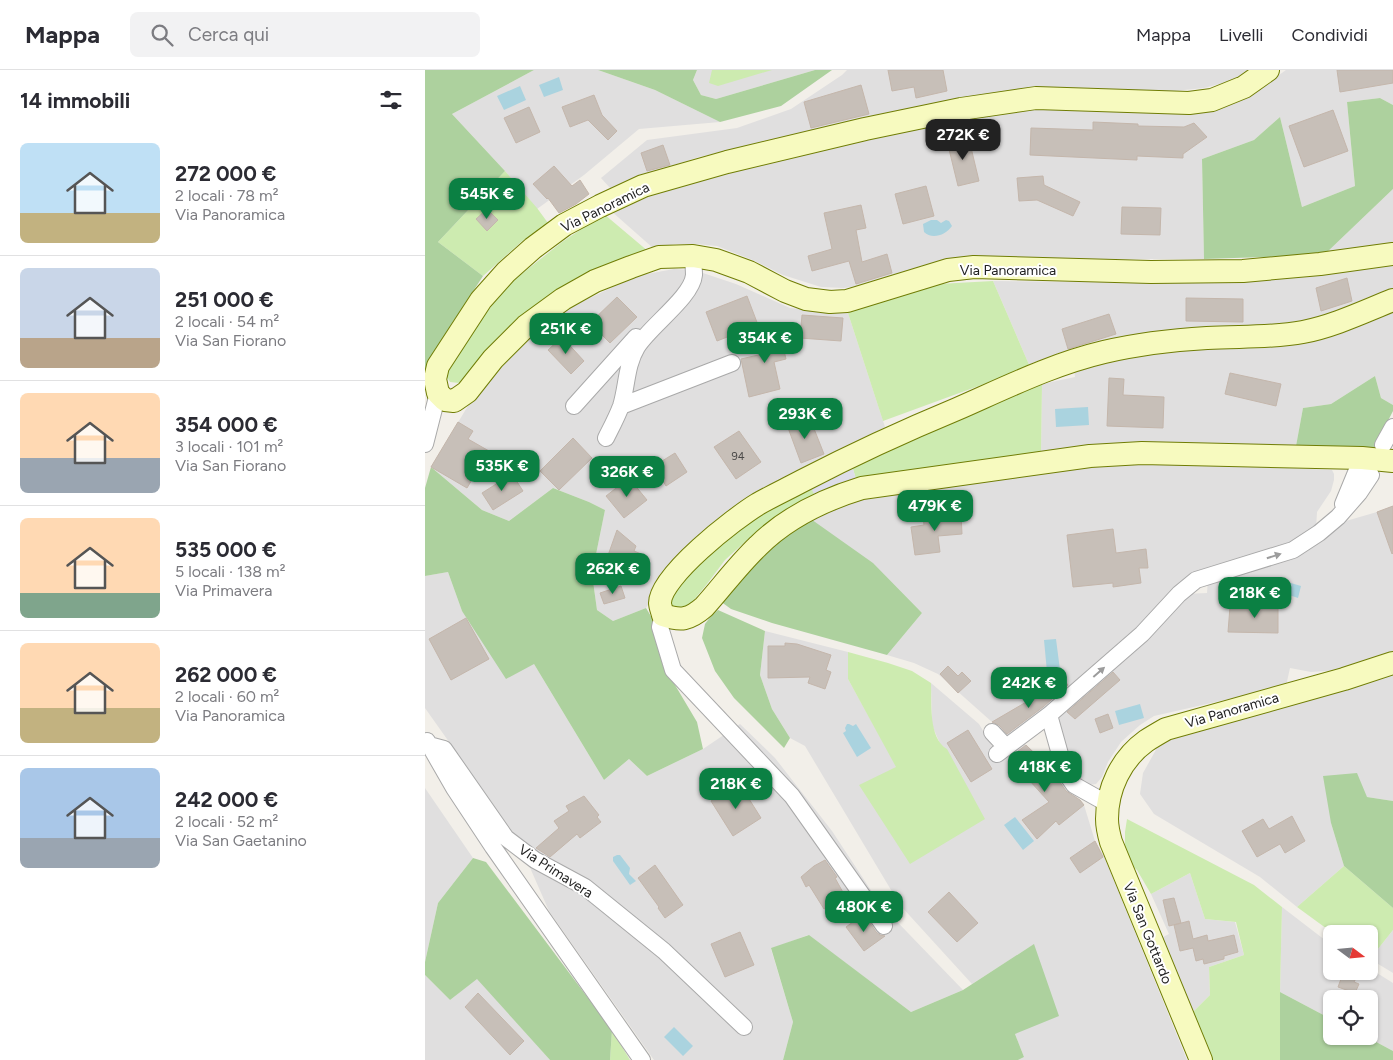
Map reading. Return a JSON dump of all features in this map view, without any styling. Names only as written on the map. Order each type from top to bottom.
[{"type":"street","name":"Via Panoramica","points":[[1268,70],[1244,86],[1212,100],[1189,103],[1036,98],[970,108],[865,129],[727,162],[643,186],[564,225],[533,248],[507,272],[481,300],[438,366],[435,379],[437,393],[445,400],[454,401],[467,392],[493,359],[526,326],[563,299],[595,281],[659,257],[693,256],[716,260],[749,272],[785,291],[806,299],[830,302],[847,301],[948,270],[974,267],[1151,272],[1243,270],[1320,264],[1393,254]]},
{"type":"street","points":[[606,438],[621,406],[627,374],[637,348],[658,322],[685,296],[694,274],[693,256]]},
{"type":"street","points":[[574,406],[651,320],[689,288]]},
{"type":"street","points":[[884,926],[792,796],[673,670],[660,627],[663,615],[660,602],[665,587],[678,570],[746,511],[759,503],[835,464],[919,425],[1066,364],[1103,352],[1142,345],[1303,332],[1336,323],[1393,300]]},
{"type":"street","points":[[621,406],[732,363]]},
{"type":"street","points":[[425,444],[437,393]]},
{"type":"street","points":[[992,732],[1002,751],[1049,715],[1141,634],[1179,594],[1196,580],[1293,550],[1319,533],[1338,517],[1366,466],[1388,453],[1393,427]]},
{"type":"street","points":[[663,615],[675,619],[687,618],[696,614],[758,546],[778,528],[805,510],[834,497],[862,488],[1091,456],[1141,452],[1366,466]]},
{"type":"street","name":"Via Panoramica","points":[[1108,804],[1112,786],[1121,768],[1132,753],[1146,741],[1166,729],[1344,679],[1393,663]]},
{"type":"street","points":[[1049,715],[1069,780],[1073,786],[1108,804]]},
{"type":"street","name":"Via Primavera","points":[[427,741],[444,748],[507,838],[535,860],[585,887],[664,951],[744,1027]]},
{"type":"street","name":"Via Primavera","points":[[427,741],[453,788],[642,1060]]},
{"type":"street","name":"Via San Gottardo","points":[[1108,804],[1107,821],[1111,842],[1201,1060]]},
{"type":"shaded area","points":[[534,70],[598,70],[655,90],[720,122],[639,129],[584,175],[537,209],[452,114]]},
{"type":"shaded area","points":[[697,70],[815,70],[716,99],[701,95],[693,80]]},
{"type":"shaded area","points":[[847,70],[1252,70],[1238,79],[1204,88],[922,107],[699,157],[641,176],[611,189],[601,178],[647,140],[737,128],[791,109]]},
{"type":"shaded area","points":[[1286,70],[1393,70],[1393,105],[1380,98],[1347,102],[1355,186],[1302,207],[1280,117],[1254,140],[1202,159],[1204,259],[957,259],[863,285],[844,288],[821,287],[783,275],[755,261],[717,246],[676,244],[653,248],[610,210],[662,189],[773,161],[926,127],[1030,109],[1176,113],[1268,83]]},
{"type":"shaded area","points":[[1393,189],[1393,244],[1324,255]]},
{"type":"shaded area","points":[[1393,265],[1393,289],[1367,298],[1332,314],[1285,326],[1146,333],[1072,349],[1030,367],[993,281],[1178,283]]},
{"type":"shaded area","points":[[674,269],[694,270],[736,284],[790,308],[820,311],[847,310],[885,427],[758,496],[655,592],[646,608],[613,621],[597,610],[592,574],[605,510],[553,488],[509,521],[482,510],[431,467],[480,386],[505,355],[571,307],[636,276]]},
{"type":"shaded area","points":[[1393,308],[1393,405],[1381,398],[1375,376],[1331,404],[1303,408],[1296,446],[1041,453],[1042,384],[1075,377],[1074,369],[1109,359]]},
{"type":"shaded area","points":[[1169,463],[1332,470],[1334,480],[1331,491],[1317,512],[1316,529],[1293,543],[1196,573],[1148,619],[1011,738],[1003,735],[992,722],[938,674],[914,663],[887,655],[922,613],[808,517],[877,493],[1098,466]]},
{"type":"shaded area","points":[[847,467],[849,470],[853,469],[856,479],[815,496],[811,488]]},
{"type":"shaded area","points":[[1393,506],[1393,652],[1339,670],[1311,672],[1290,668],[1286,686],[1154,716],[1140,725],[1121,742],[1108,762],[1102,777],[1096,784],[1083,786],[1076,781],[1055,717],[1185,594],[1207,593],[1208,579],[1306,552],[1339,523]]},
{"type":"shaded area","points":[[448,572],[462,611],[534,664],[604,780],[629,759],[647,776],[703,749],[740,724],[775,758],[832,831],[880,904],[963,990],[911,1012],[808,935],[771,949],[793,1022],[783,1060],[654,1060],[549,911],[517,838],[425,708],[425,576]]},
{"type":"shaded area","points":[[765,631],[848,652],[848,679],[897,767],[941,746],[932,725],[931,683],[979,724],[1000,759],[1021,741],[1055,772],[1084,805],[1095,841],[1104,856],[1187,1060],[1018,1060],[1024,1057],[1015,1034],[1033,945],[972,984],[900,905],[805,746],[790,738],[772,709],[760,675]]},
{"type":"shaded area","points":[[1393,674],[1393,801],[1367,797],[1331,823],[1344,866],[1297,907],[1260,877],[1154,814],[1140,794],[1143,773],[1162,739]]},
{"type":"shaded area","points":[[425,788],[473,858],[438,903],[425,962]]},
{"type":"shaded area","points":[[1190,873],[1205,919],[1235,922],[1244,955],[1209,967],[1210,995],[1191,1014],[1159,939],[1169,934],[1151,894]]},
{"type":"shaded area","points":[[1282,907],[1323,938],[1323,980],[1378,980],[1378,974],[1393,983],[1393,1051],[1378,1043],[1378,990],[1323,990],[1323,1015],[1280,992]]},
{"type":"shaded area","points":[[1393,930],[1393,973],[1378,964],[1378,949]]},
{"type":"shaded area","points":[[425,975],[450,1000],[477,978],[550,1060],[425,1060]]},
{"type":"green space","points":[[425,70],[534,70],[452,114],[505,171],[438,242],[483,276],[438,345],[425,377]]},
{"type":"green space","points":[[598,70],[697,70],[693,80],[701,95],[716,99],[815,70],[832,70],[781,106],[720,122],[655,90]]},
{"type":"green space","points":[[712,70],[772,70],[718,86],[709,83]]},
{"type":"green space","points":[[1380,98],[1393,105],[1393,189],[1324,255],[1204,259],[1202,159],[1254,140],[1280,117],[1302,207],[1355,186],[1347,102]]},
{"type":"green space","points":[[505,171],[548,223],[521,242],[483,276],[438,242]]},
{"type":"green space","points":[[604,214],[649,252],[517,320],[500,335],[459,383],[450,382],[446,376],[447,369],[483,317],[509,284],[562,242]]},
{"type":"green space","points":[[993,281],[1030,367],[883,421],[847,310],[938,284]]},
{"type":"green space","points":[[1375,376],[1381,398],[1393,405],[1393,411],[1374,448],[1296,446],[1303,408],[1331,404]]},
{"type":"green space","points":[[1042,384],[1041,453],[856,479],[853,469],[848,471],[847,467]]},
{"type":"green space","points":[[431,467],[482,510],[509,521],[553,488],[605,510],[592,574],[597,610],[613,621],[646,608],[652,618],[660,646],[675,685],[697,722],[703,749],[647,776],[629,759],[604,780],[534,664],[506,679],[462,611],[448,572],[425,576],[425,488]]},
{"type":"green space","points":[[814,482],[815,496],[784,511],[747,540],[725,560],[684,612],[670,606],[670,596],[680,581],[744,524]]},
{"type":"green space","points":[[808,517],[873,563],[922,613],[887,655],[772,623],[731,609],[720,601],[771,545]]},
{"type":"green space","points":[[718,610],[765,631],[760,675],[772,709],[790,738],[784,748],[734,698],[715,671],[702,638],[705,624]]},
{"type":"green space","points":[[848,652],[912,671],[931,683],[932,719],[937,737],[947,749],[985,819],[910,864],[859,785],[896,767],[848,679]]},
{"type":"green space","points":[[1357,773],[1367,797],[1393,801],[1393,908],[1344,866],[1331,823],[1323,776]]},
{"type":"green space","points":[[1127,819],[1254,885],[1282,907],[1280,1060],[1210,1060],[1191,1014],[1210,995],[1209,967],[1244,955],[1236,922],[1205,919],[1190,873],[1151,894],[1137,870],[1131,865],[1125,850]]},
{"type":"green space","points":[[473,858],[486,862],[612,1030],[610,1060],[550,1060],[477,979],[450,1000],[425,975],[425,962],[438,903]]},
{"type":"green space","points":[[1344,866],[1393,908],[1393,930],[1378,949],[1378,925],[1323,926],[1297,907]]},
{"type":"green space","points":[[809,935],[911,1012],[963,990],[1034,944],[1059,1016],[1015,1034],[1024,1057],[1018,1060],[783,1060],[793,1022],[771,948]]},
{"type":"green space","points":[[1280,992],[1323,1015],[1323,1045],[1378,1045],[1378,1043],[1393,1051],[1393,1060],[1280,1060]]},
{"type":"green space","points":[[612,1030],[630,1060],[610,1060]]},
{"type":"water","points":[[559,77],[563,90],[544,97],[539,85]]},
{"type":"water","points":[[520,86],[526,100],[504,110],[497,96]]},
{"type":"water","points":[[931,220],[937,220],[941,223],[946,220],[952,226],[943,234],[931,236],[924,232],[923,224]]},
{"type":"water","points":[[1088,407],[1089,425],[1056,427],[1055,409]]},
{"type":"water","points":[[1274,578],[1301,586],[1298,598],[1271,589]]},
{"type":"water","points":[[1056,639],[1060,670],[1047,672],[1044,640]]},
{"type":"water","points":[[1140,704],[1144,718],[1119,725],[1115,711]]},
{"type":"water","points":[[847,724],[853,726],[856,724],[871,748],[857,757],[843,733],[846,731]]},
{"type":"water","points":[[1015,817],[1034,841],[1023,850],[1004,825]]},
{"type":"water","points":[[620,855],[630,868],[629,874],[636,881],[630,885],[613,861],[613,857]]},
{"type":"water","points":[[674,1027],[693,1046],[683,1056],[664,1037]]},
{"type":"building","points":[[888,70],[943,70],[947,91],[916,98],[914,87],[892,91]]},
{"type":"building","points":[[1337,70],[1393,70],[1393,83],[1340,92]]},
{"type":"building","points":[[861,85],[869,114],[811,128],[804,102]]},
{"type":"building","points":[[594,95],[602,115],[617,131],[608,140],[588,120],[570,127],[562,107]]},
{"type":"building","points":[[529,107],[540,132],[516,143],[504,118]]},
{"type":"building","points":[[1333,110],[1348,151],[1304,167],[1289,126]]},
{"type":"building","points":[[1093,122],[1138,124],[1138,126],[1184,127],[1194,123],[1207,137],[1183,154],[1183,158],[1137,156],[1137,160],[1030,155],[1031,128],[1093,130]]},
{"type":"building","points":[[968,135],[979,181],[958,186],[947,141]]},
{"type":"building","points":[[663,145],[670,165],[647,171],[641,153]]},
{"type":"building","points":[[554,166],[572,186],[580,180],[589,194],[559,213],[548,198],[533,184]]},
{"type":"building","points":[[1043,176],[1044,185],[1080,202],[1073,216],[1037,200],[1019,201],[1017,178]]},
{"type":"building","points":[[926,186],[934,216],[903,224],[895,194]]},
{"type":"building","points":[[861,205],[866,228],[856,230],[862,262],[887,254],[892,273],[856,284],[849,261],[812,271],[808,256],[832,249],[824,213]]},
{"type":"building","points":[[1122,207],[1161,208],[1160,235],[1121,234]]},
{"type":"building","points":[[487,209],[498,220],[487,231],[476,219]]},
{"type":"building","points":[[1347,278],[1352,301],[1321,311],[1316,288]]},
{"type":"building","points":[[747,296],[758,325],[717,341],[706,312]]},
{"type":"building","points":[[617,297],[637,317],[610,343],[590,323]]},
{"type":"building","points":[[1186,298],[1243,299],[1243,322],[1186,321]]},
{"type":"building","points":[[1109,314],[1116,334],[1068,349],[1062,329]]},
{"type":"building","points":[[802,315],[843,318],[841,341],[800,338]]},
{"type":"building","points":[[778,325],[786,359],[774,362],[780,389],[749,397],[741,359],[767,353],[761,329]]},
{"type":"building","points":[[562,337],[584,361],[571,374],[548,350]]},
{"type":"building","points":[[1230,373],[1281,384],[1276,406],[1225,394]]},
{"type":"building","points":[[1109,378],[1124,379],[1123,395],[1164,397],[1163,428],[1107,426]]},
{"type":"building","points":[[809,416],[824,454],[801,463],[787,425]]},
{"type":"building","points":[[458,422],[473,431],[468,439],[489,451],[467,488],[431,467]]},
{"type":"building","points":[[739,431],[761,462],[736,479],[714,447]]},
{"type":"building","points":[[573,438],[592,458],[559,490],[540,471]]},
{"type":"building","points":[[675,453],[687,472],[666,486],[654,466]]},
{"type":"building","points":[[512,474],[523,491],[493,510],[482,493]]},
{"type":"building","points":[[629,478],[647,500],[624,518],[606,496]]},
{"type":"building","points":[[1393,506],[1393,553],[1392,554],[1377,512]]},
{"type":"building","points":[[961,514],[962,534],[938,536],[940,552],[915,555],[911,527],[924,525],[923,517]]},
{"type":"building","points":[[1113,529],[1116,553],[1146,549],[1148,568],[1139,568],[1141,583],[1113,587],[1113,583],[1073,587],[1067,535]]},
{"type":"building","points":[[617,530],[636,546],[634,551],[646,556],[643,573],[606,561]]},
{"type":"building","points":[[621,586],[625,598],[604,604],[600,593]]},
{"type":"building","points":[[1260,601],[1278,601],[1278,633],[1228,632],[1230,607],[1260,607]]},
{"type":"building","points":[[466,618],[489,659],[451,680],[429,639]]},
{"type":"building","points":[[785,643],[797,644],[831,655],[826,670],[831,672],[825,689],[808,683],[810,677],[768,678],[768,646],[785,646]]},
{"type":"building","points":[[948,666],[958,676],[962,672],[971,681],[958,693],[940,674]]},
{"type":"building","points":[[1113,672],[1120,680],[1075,719],[1067,712]]},
{"type":"building","points":[[1064,680],[1068,685],[1007,734],[999,725],[992,722]]},
{"type":"building","points":[[1108,714],[1113,728],[1100,733],[1095,719]]},
{"type":"building","points":[[968,730],[992,769],[971,782],[947,743]]},
{"type":"building","points":[[1026,745],[1054,772],[1066,791],[1084,805],[1059,825],[1056,821],[1037,839],[1022,820],[1049,802],[1009,758]]},
{"type":"building","points":[[739,783],[761,818],[733,836],[711,801]]},
{"type":"building","points":[[584,796],[599,815],[597,817],[601,822],[580,838],[577,834],[550,857],[536,848],[559,828],[554,821],[569,811],[566,806]]},
{"type":"building","points":[[1292,816],[1305,841],[1285,853],[1280,844],[1257,857],[1242,831],[1263,819],[1269,829]]},
{"type":"building","points":[[1095,841],[1103,857],[1080,873],[1070,858]]},
{"type":"building","points":[[825,860],[837,877],[835,878],[845,896],[824,909],[809,885],[806,887],[801,877]]},
{"type":"building","points":[[655,865],[683,905],[665,918],[638,878]]},
{"type":"building","points":[[949,892],[978,923],[957,942],[928,912]]},
{"type":"building","points":[[1174,898],[1181,923],[1169,926],[1163,900]]},
{"type":"building","points":[[864,914],[876,932],[885,936],[864,951],[846,927]]},
{"type":"building","points":[[1189,921],[1193,939],[1207,935],[1208,941],[1234,935],[1238,952],[1224,956],[1224,959],[1204,964],[1203,959],[1196,961],[1193,948],[1180,951],[1174,925]]},
{"type":"building","points":[[740,932],[754,965],[725,977],[711,944]]},
{"type":"building","points":[[1341,980],[1355,980],[1354,982],[1359,984],[1356,990],[1346,990],[1338,987]]},
{"type":"building","points":[[478,993],[524,1041],[510,1055],[465,1007]]}]
